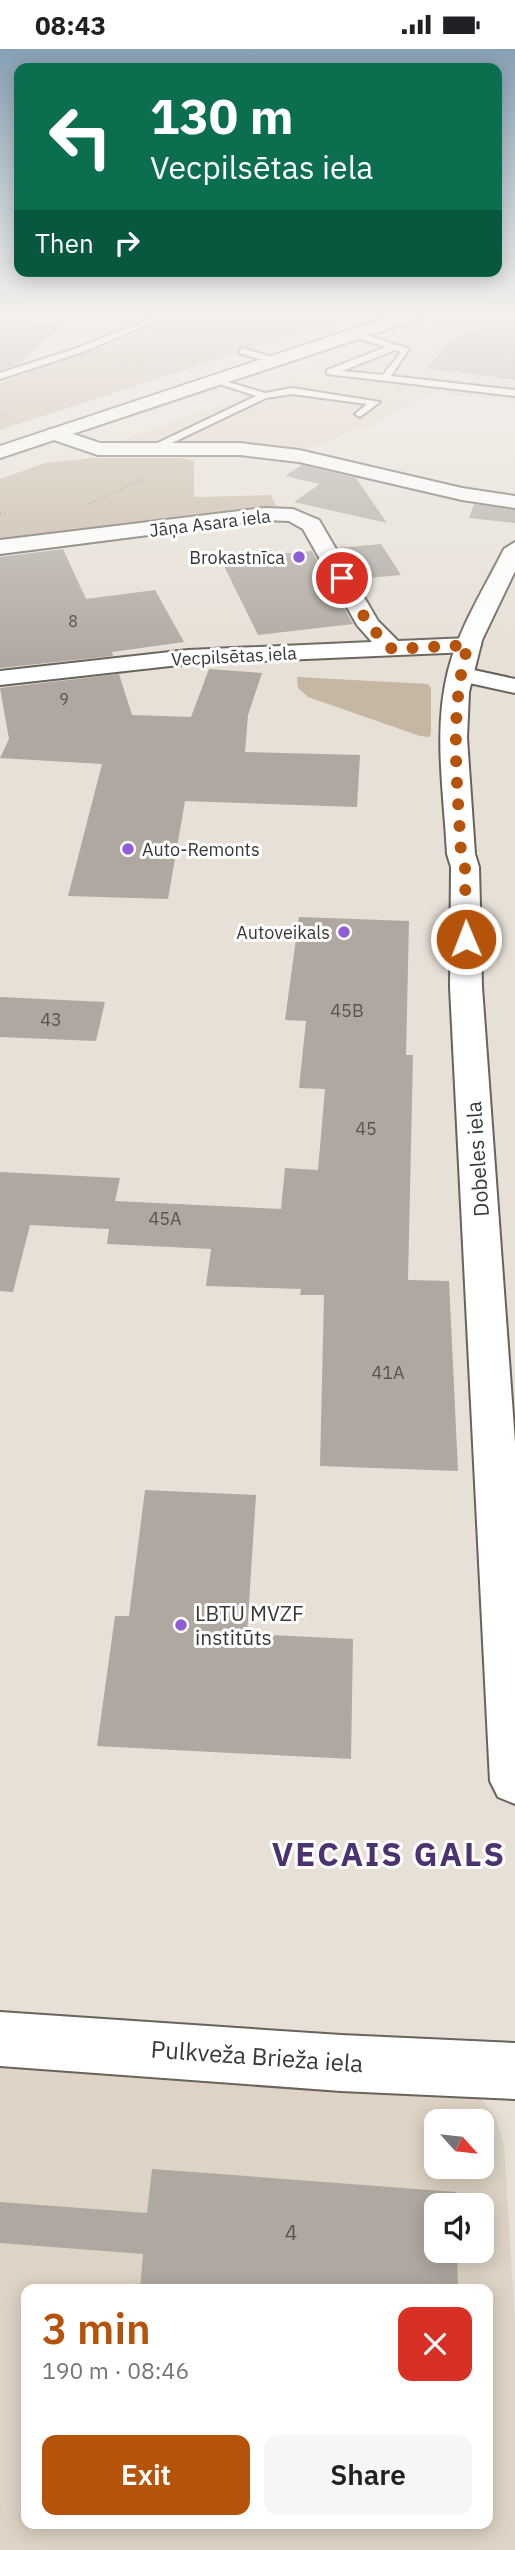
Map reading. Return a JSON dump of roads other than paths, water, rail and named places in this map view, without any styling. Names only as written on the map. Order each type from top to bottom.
[{"type":"street","points":[[0,452],[65,431]]},
{"type":"street","points":[[55,434],[98,449],[240,449],[299,456],[462,494],[515,502]]},
{"type":"street","name":"Jāņa Asara iela","points":[[0,547],[265,514],[293,515],[311,525],[369,625],[392,649]]},
{"type":"street","name":"Dobeles iela","points":[[515,549],[464,659],[455,711],[461,854],[465,867],[466,987],[515,1781]]},
{"type":"street","name":"Vecpilsētas iela","points":[[0,678],[188,657],[392,649],[464,659],[515,686]]},
{"type":"street","name":"Pulkveža Brieža iela","points":[[0,2039],[515,2071]]},
{"type":"lane","points":[[150,450],[191,431]]},
{"type":"place","name":"Brokastnīca","points":[[299,557]]},
{"type":"place","name":"Auto-Remonts","points":[[128,849]]},
{"type":"place","name":"Autoveikals","points":[[344,932]]},
{"type":"place","name":"LBTU MVZF institūts","points":[[181,1625]]},
{"type":"district","name":"VECAIS GALS","points":[[389,1853]]}]
